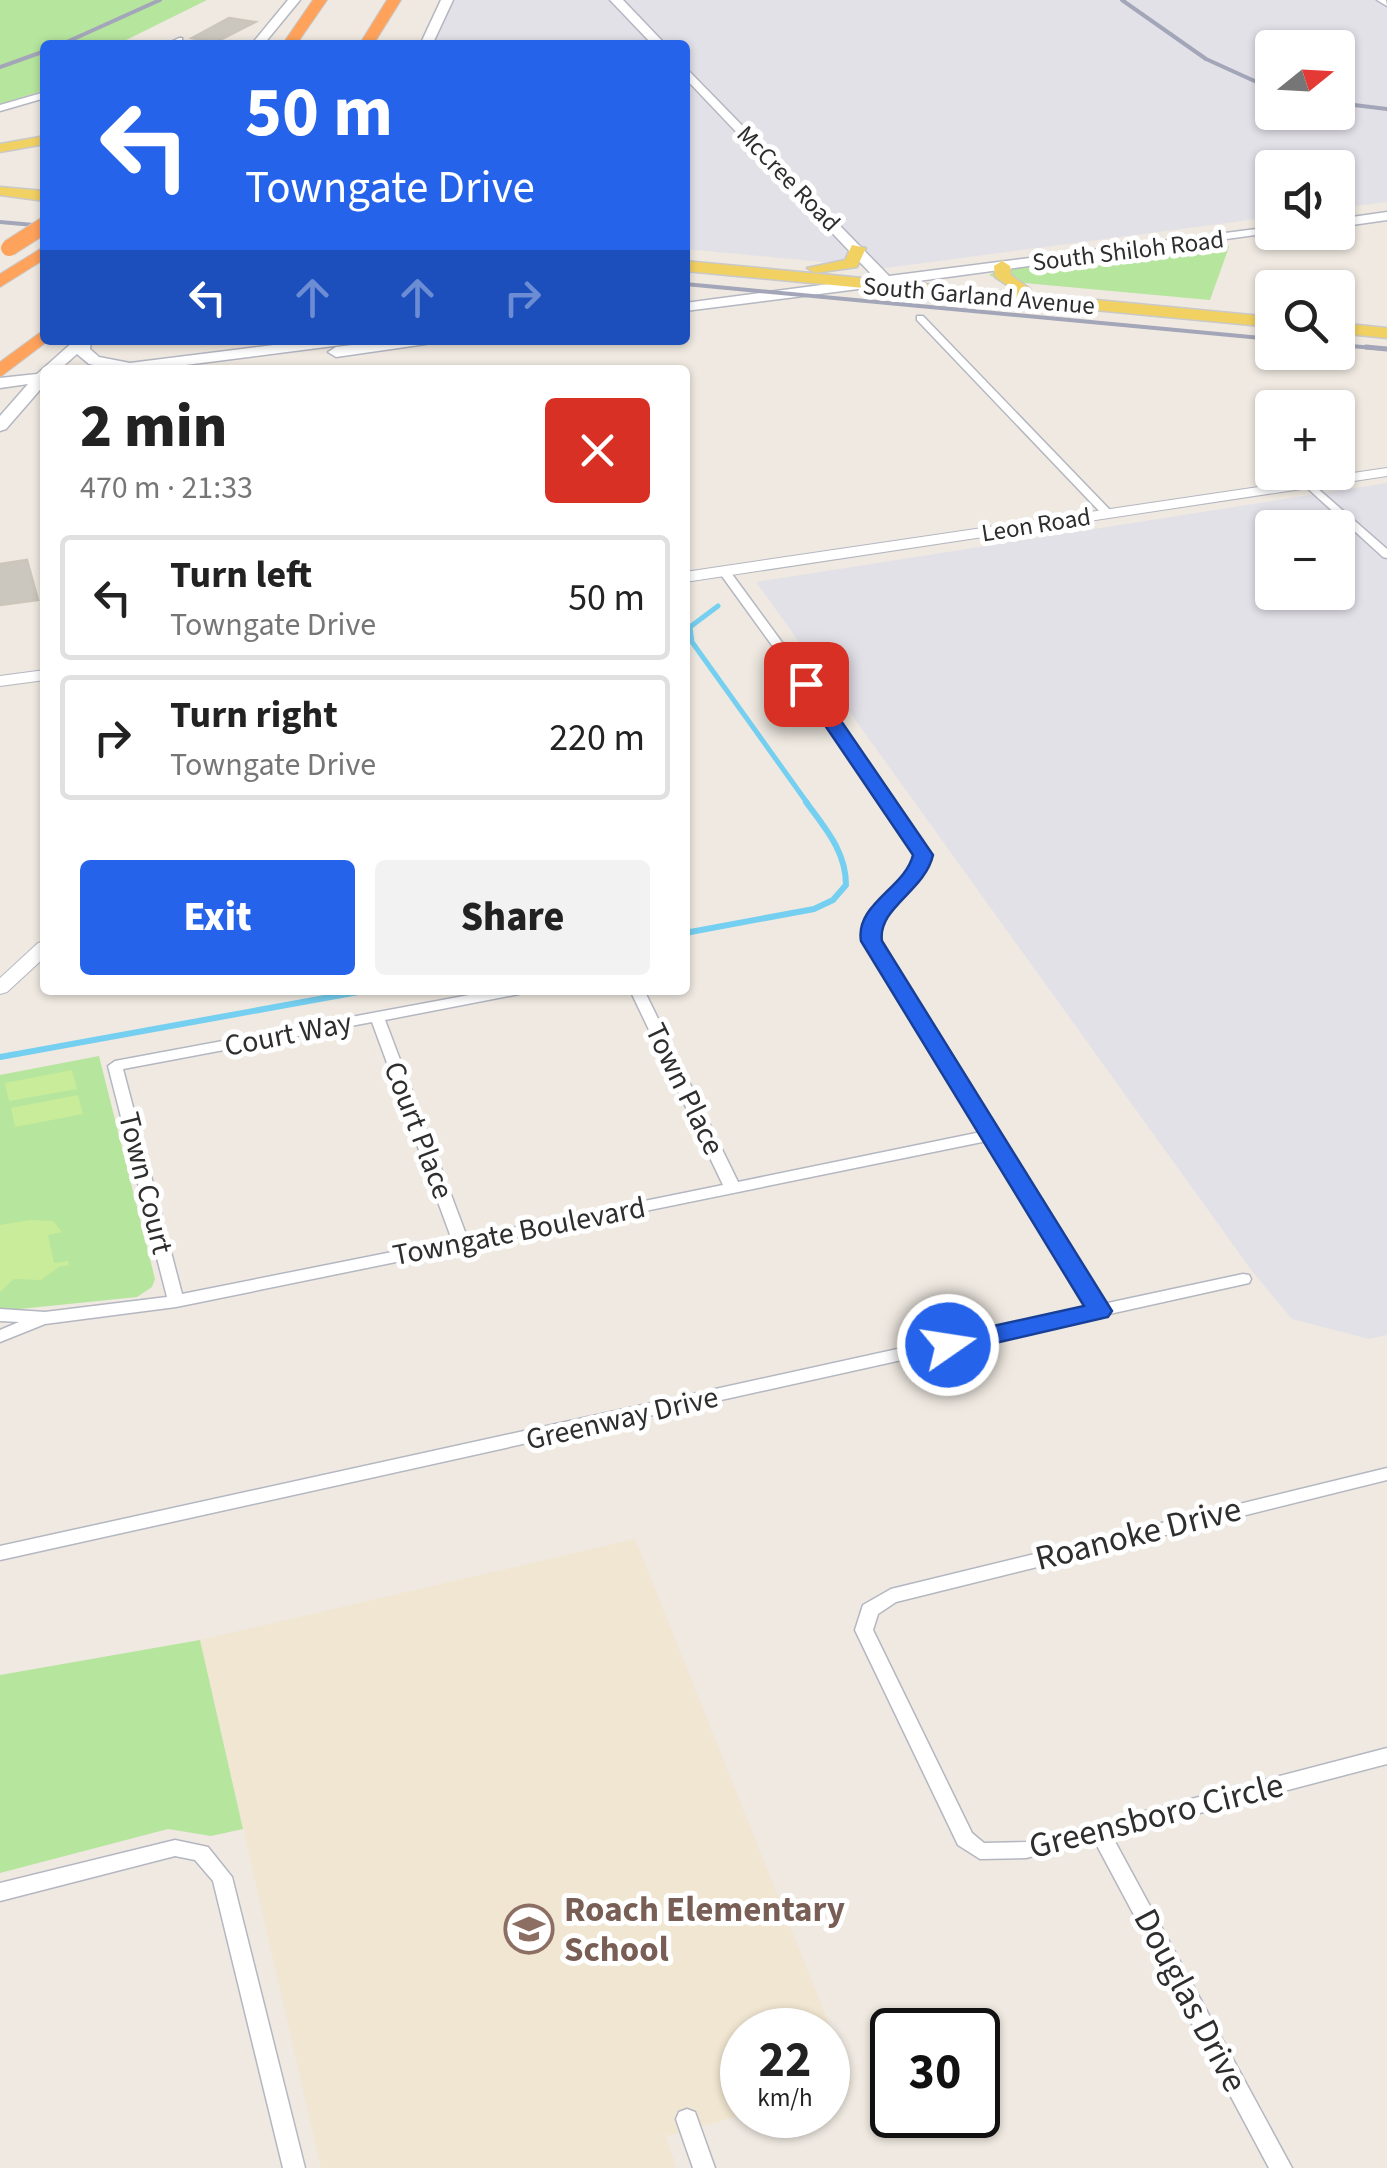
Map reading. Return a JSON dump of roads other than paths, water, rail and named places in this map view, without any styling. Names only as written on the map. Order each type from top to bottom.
[{"type":"highway","points":[[292,40],[320,0]]},
{"type":"highway","points":[[369,40],[394,0]]},
{"type":"highway","points":[[5,246],[40,228]]},
{"type":"highway","points":[[0,282],[40,254]]},
{"type":"highway","points":[[2,374],[40,339]]},
{"type":"main road","points":[[262,40],[294,0]]},
{"type":"main road","points":[[428,40],[447,0]]},
{"type":"main road","points":[[616,0],[655,40]]},
{"type":"main road","name":"McCree Road","points":[[690,75],[858,248],[881,282]]},
{"type":"main road","points":[[0,152],[40,141]]},
{"type":"main road","points":[[0,152],[40,155]]},
{"type":"main road","points":[[0,191],[40,195]]},
{"type":"main road","points":[[0,204],[40,208]]},
{"type":"main road","points":[[1356,216],[1387,208]]},
{"type":"main road","name":"South Shiloh Road","points":[[690,306],[881,282],[1255,225]]},
{"type":"main road","name":"South Shiloh Road","points":[[912,278],[1255,233]]},
{"type":"main road","points":[[690,295],[816,274],[851,264],[858,248]]},
{"type":"main road","name":"South Garland Avenue","points":[[690,257],[881,282],[1255,320]]},
{"type":"main road","name":"South Garland Avenue","points":[[690,266],[816,274]]},
{"type":"main road","points":[[1002,266],[1003,276],[1022,289]]},
{"type":"main road","points":[[715,268],[747,277],[750,284],[743,289]]},
{"type":"main road","name":"South Garland Avenue","points":[[881,282],[912,278],[1255,310]]},
{"type":"main road","points":[[1355,319],[1387,322]]},
{"type":"main road","points":[[1355,330],[1387,333]]},
{"type":"main road","points":[[58,365],[79,345]]},
{"type":"main road","points":[[83,345],[82,350],[94,361],[121,365]]},
{"type":"main road","points":[[211,365],[319,345]]},
{"type":"main road","points":[[168,365],[371,345]]},
{"type":"main road","points":[[2,374],[40,378]]},
{"type":"main road","points":[[0,426],[25,394],[40,382]]},
{"type":"main road","points":[[0,397],[25,394]]},
{"type":"street","points":[[0,108],[40,96]]},
{"type":"street","points":[[920,318],[1107,514]]},
{"type":"street","name":"Leon Road","points":[[1355,477],[1387,472]]},
{"type":"street","name":"Leon Road","points":[[690,577],[1269,490]]},
{"type":"street","points":[[1316,490],[1387,555]]},
{"type":"street","points":[[725,572],[826,711],[923,855],[919,873],[879,912],[870,929],[872,941],[1100,1311]]},
{"type":"street","points":[[0,682],[40,675]]},
{"type":"street","points":[[0,988],[40,952]]},
{"type":"street","name":"Court Way","points":[[115,1066],[493,995]]},
{"type":"street","name":"Town Place","points":[[639,995],[733,1188]]},
{"type":"street","name":"Court Place","points":[[377,1017],[461,1243]]},
{"type":"street","name":"Town Court","points":[[115,1066],[176,1300]]},
{"type":"street","name":"Towngate Boulevard","points":[[0,1315],[45,1318],[176,1300],[992,1135]]},
{"type":"street","name":"Greenway Drive","points":[[0,1553],[1243,1279]]},
{"type":"street","name":"Towngate Boulevard","points":[[0,1336],[45,1318]]},
{"type":"street","name":"Roanoke Drive","points":[[891,1596],[1387,1474]]},
{"type":"street","name":"Greensboro Circle","points":[[891,1596],[870,1610],[864,1630],[964,1839],[980,1851],[1026,1850],[1387,1756]]},
{"type":"street","name":"Douglas Drive","points":[[1100,1832],[1282,2168]]},
{"type":"street","points":[[0,1892],[176,1848],[202,1853],[222,1878],[294,2168]]},
{"type":"street","points":[[687,2119],[704,2168]]},
{"type":"waterway","points":[[718,606],[690,627],[692,642],[808,804]]},
{"type":"waterway","points":[[690,932],[814,909],[833,900],[846,885],[842,861],[833,840],[806,802]]},
{"type":"waterway","points":[[0,1057],[341,995]]},
{"type":"railway","points":[[71,40],[160,0]]},
{"type":"railway","points":[[1122,0],[1206,59],[1255,81]]},
{"type":"railway","points":[[0,67],[40,53]]},
{"type":"railway","points":[[1355,105],[1387,109]]},
{"type":"railway","points":[[0,222],[40,226]]},
{"type":"railway","points":[[690,284],[1255,337]]},
{"type":"railway","points":[[1355,346],[1387,349],[1366,347]]},
{"type":"place","name":"Roach Elementary School","points":[[529,1929]]}]
